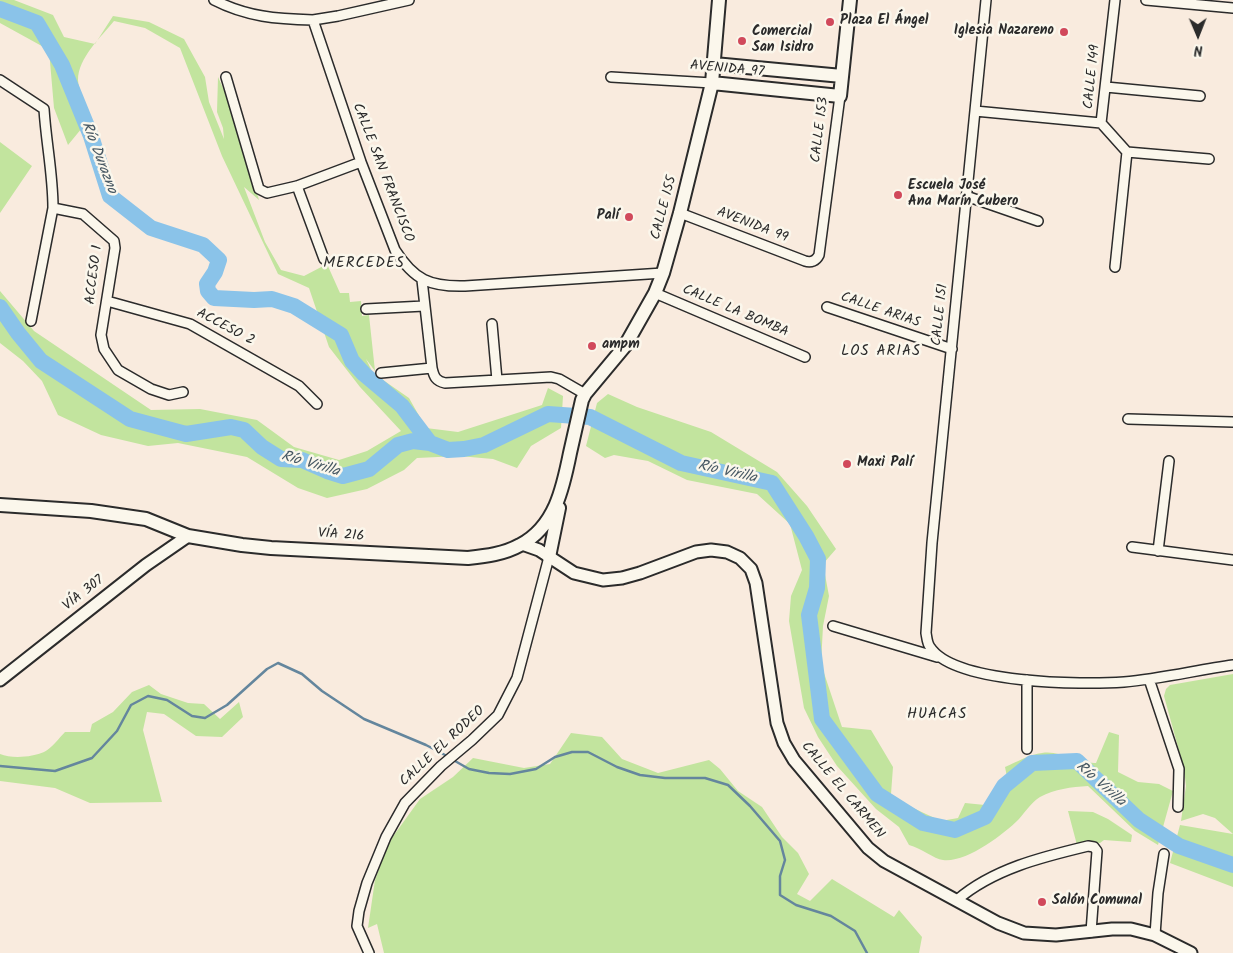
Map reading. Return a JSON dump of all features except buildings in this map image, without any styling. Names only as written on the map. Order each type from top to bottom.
[{"type":"main road","name":"CALLE 155","points":[[583,397],[625,346],[655,293],[663,272],[680,213],[712,84],[719,0]]},
{"type":"main road","name":"CALLE 153","points":[[840,96],[850,0]]},
{"type":"main road","name":"AVENIDA 97","points":[[714,64],[842,76]]},
{"type":"main road","name":"AVENIDA 97","points":[[712,84],[840,96]]},
{"type":"main road","name":"VÍA 216","points":[[0,505],[91,511],[146,519],[188,536],[271,548],[440,558],[468,558],[494,555],[522,544],[536,534],[550,518],[562,492],[583,397]]},
{"type":"main road","points":[[549,557],[562,492]]},
{"type":"street","points":[[214,0],[235,10],[266,18],[313,20],[409,0]]},
{"type":"street","name":"CALLE 151","points":[[945,659],[931,650],[927,642],[926,633],[932,543],[986,0]]},
{"type":"street","name":"CALLE 149","points":[[1115,0],[1101,124],[1127,152]]},
{"type":"street","points":[[1146,0],[1233,8]]},
{"type":"street","name":"CALLE SAN FRANCISCO","points":[[313,20],[361,162],[395,250],[402,262],[422,280],[437,286],[465,286],[663,272]]},
{"type":"street","points":[[226,77],[259,189],[263,192],[267,193],[297,186],[361,162]]},
{"type":"street","name":"AVENIDA 97","points":[[611,77],[712,84]]},
{"type":"street","points":[[0,80],[44,109],[46,143],[53,183],[53,208],[31,321]]},
{"type":"street","points":[[1106,87],[1200,96]]},
{"type":"street","name":"CALLE 153","points":[[814,261],[819,255],[840,96]]},
{"type":"street","points":[[975,111],[1101,124]]},
{"type":"street","points":[[1115,267],[1127,152],[1210,159]]},
{"type":"street","points":[[297,186],[324,259]]},
{"type":"street","points":[[966,196],[1038,221]]},
{"type":"street","name":"ACCESO 1","points":[[53,208],[83,214],[114,241],[115,248],[100,335],[104,349],[118,370],[151,390],[169,395],[183,392]]},
{"type":"street","name":"AVENIDA 99","points":[[680,213],[805,261],[814,261]]},
{"type":"street","points":[[422,280],[432,368],[434,377],[439,382],[550,377],[559,379],[583,397]]},
{"type":"street","name":"CALLE LA BOMBA","points":[[655,293],[805,357]]},
{"type":"street","name":"ACCESO 2","points":[[107,301],[190,324],[299,386],[317,404]]},
{"type":"street","points":[[366,309],[424,306]]},
{"type":"street","name":"CALLE ARIAS","points":[[827,308],[952,350]]},
{"type":"street","points":[[492,324],[497,380]]},
{"type":"street","points":[[381,372],[432,368]]},
{"type":"street","points":[[1128,418],[1233,422]]},
{"type":"street","points":[[1158,551],[1169,461]]},
{"type":"street","name":"VÍA 307","points":[[0,680],[146,564],[188,536]]},
{"type":"street","name":"CALLE EL CARMEN","points":[[522,544],[539,550],[574,573],[603,580],[622,578],[640,573],[696,552],[711,550],[727,552],[740,558],[750,569],[756,583],[777,723],[784,742],[794,760],[868,848],[884,860],[998,923],[1024,933],[1056,935],[1131,929],[1156,935],[1191,953]]},
{"type":"street","points":[[1132,547],[1233,560]]},
{"type":"street","name":"CALLE EL RODEO","points":[[369,953],[357,926],[359,911],[367,883],[386,837],[404,803],[498,714],[517,678],[549,557]]},
{"type":"street","points":[[833,626],[945,659],[963,669],[986,675],[1027,680],[1123,682],[1233,665]]},
{"type":"street","points":[[1149,679],[1179,769],[1178,808]]},
{"type":"street","points":[[1027,680],[1027,749]]},
{"type":"street","points":[[957,900],[971,887],[1001,873],[1039,859],[1088,846],[1094,847],[1097,851],[1091,932]]},
{"type":"street","points":[[1156,935],[1158,893],[1164,854]]},
{"type":"green space","points":[[0,0],[14,0],[53,15],[64,37],[95,44],[82,64],[78,80],[91,117],[68,145],[54,108],[49,50],[0,23]]},
{"type":"green space","points":[[113,16],[149,22],[184,39],[205,77],[209,102],[224,139],[223,128],[217,112],[218,77],[228,99],[259,200],[244,187],[265,242],[281,270],[304,276],[327,264],[340,293],[349,293],[350,302],[361,301],[362,316],[369,315],[375,371],[366,359],[373,373],[409,398],[426,428],[458,432],[542,405],[548,388],[563,396],[561,428],[531,446],[517,468],[493,459],[459,456],[417,458],[404,470],[367,489],[327,498],[298,488],[247,457],[178,443],[148,446],[101,435],[58,415],[42,381],[23,361],[0,343],[0,291],[34,331],[151,410],[200,409],[257,420],[294,447],[339,460],[367,451],[401,431],[360,387],[329,347],[309,288],[278,274],[222,156],[180,48],[145,28],[114,21],[97,40]]},
{"type":"green space","points":[[0,142],[32,166],[0,213]]},
{"type":"green space","points":[[608,394],[637,407],[711,432],[777,472],[807,506],[836,549],[823,564],[829,596],[823,626],[821,664],[842,727],[871,730],[893,767],[891,794],[911,807],[941,821],[958,818],[965,803],[985,805],[1009,787],[1005,767],[1024,758],[1042,753],[1056,753],[1089,763],[1096,763],[1109,732],[1119,735],[1118,772],[1138,782],[1159,784],[1173,791],[1158,845],[1135,831],[1088,786],[1063,789],[1040,797],[1004,833],[984,847],[962,857],[943,860],[909,845],[899,827],[876,809],[837,766],[818,737],[804,708],[789,621],[791,596],[802,570],[790,524],[757,494],[687,480],[648,461],[614,455],[605,458],[586,446],[597,403]]},
{"type":"green space","points":[[1233,674],[1233,834],[1215,818],[1203,814],[1181,821],[1186,786],[1184,769],[1164,696],[1166,689],[1170,685]]},
{"type":"green space","points":[[149,685],[161,694],[188,703],[204,704],[220,719],[239,702],[243,717],[222,737],[196,736],[164,714],[147,712],[143,730],[162,802],[90,803],[55,788],[0,781],[0,754],[16,757],[34,755],[47,750],[65,732],[90,732],[92,724],[113,712],[132,692]]},
{"type":"green space","points":[[571,733],[602,737],[622,759],[658,773],[709,760],[720,769],[738,791],[762,807],[782,837],[798,853],[809,874],[797,894],[810,901],[832,879],[894,917],[899,910],[922,937],[919,953],[384,953],[377,924],[368,928],[375,880],[389,842],[420,799],[453,777],[473,758],[524,768],[550,764]]},
{"type":"green space","points":[[1068,811],[1093,812],[1108,819],[1132,835],[1131,842],[1104,840],[1100,843],[1077,845]]},
{"type":"green space","points":[[1180,825],[1233,834],[1233,887],[1170,863]]},
{"type":"waterway","name":"Río Durazno","points":[[0,9],[37,23],[62,65],[91,136],[110,196],[151,228],[203,245],[219,260],[215,272],[207,284],[208,291],[214,298],[272,299],[294,306],[341,335],[352,361],[364,374],[402,406],[430,443]]},
{"type":"waterway","name":"Río Virilla","points":[[0,307],[41,361],[130,419],[186,434],[231,427],[244,430],[262,447],[281,459],[302,460],[343,476],[369,469],[398,445],[413,441],[430,443],[448,450],[484,445],[548,414],[590,417],[681,463],[772,483],[806,536],[818,559],[817,588],[809,615],[822,719],[877,794],[923,823],[955,830],[985,817],[1004,786],[1032,763],[1077,761],[1139,820],[1179,846],[1233,865]]},
{"type":"waterway","points":[[0,766],[55,771],[92,758],[117,731],[131,705],[148,696],[167,700],[192,716],[205,718],[227,705],[267,669],[278,663],[302,674],[322,691],[364,719],[445,755]]},
{"type":"waterway","points":[[455,761],[469,769],[489,773],[510,774],[536,769],[555,757],[572,752],[588,752],[617,767],[640,775],[665,778],[705,778],[728,785],[750,806],[780,841],[785,860],[780,876],[780,895],[796,905],[831,916],[855,931],[867,953]]},
{"type":"place","name":"Plaza El Ángel","points":[[830,22]]},
{"type":"place","name":"Iglesia Nazareno","points":[[1064,32]]},
{"type":"place","name":"Comercial San Isidro","points":[[742,41]]},
{"type":"place","name":"Escuela José Ana Marín Cubero","points":[[898,195]]},
{"type":"place","name":"Palí","points":[[629,217]]},
{"type":"place","name":"ampm","points":[[592,346]]},
{"type":"place","name":"Maxi Palí","points":[[847,464]]},
{"type":"place","name":"Salón Comunal","points":[[1042,902]]},
{"type":"district","name":"MERCEDES","points":[[364,264]]},
{"type":"district","name":"LOS ARIAS","points":[[881,352]]},
{"type":"district","name":"HUACAS","points":[[937,715]]}]
